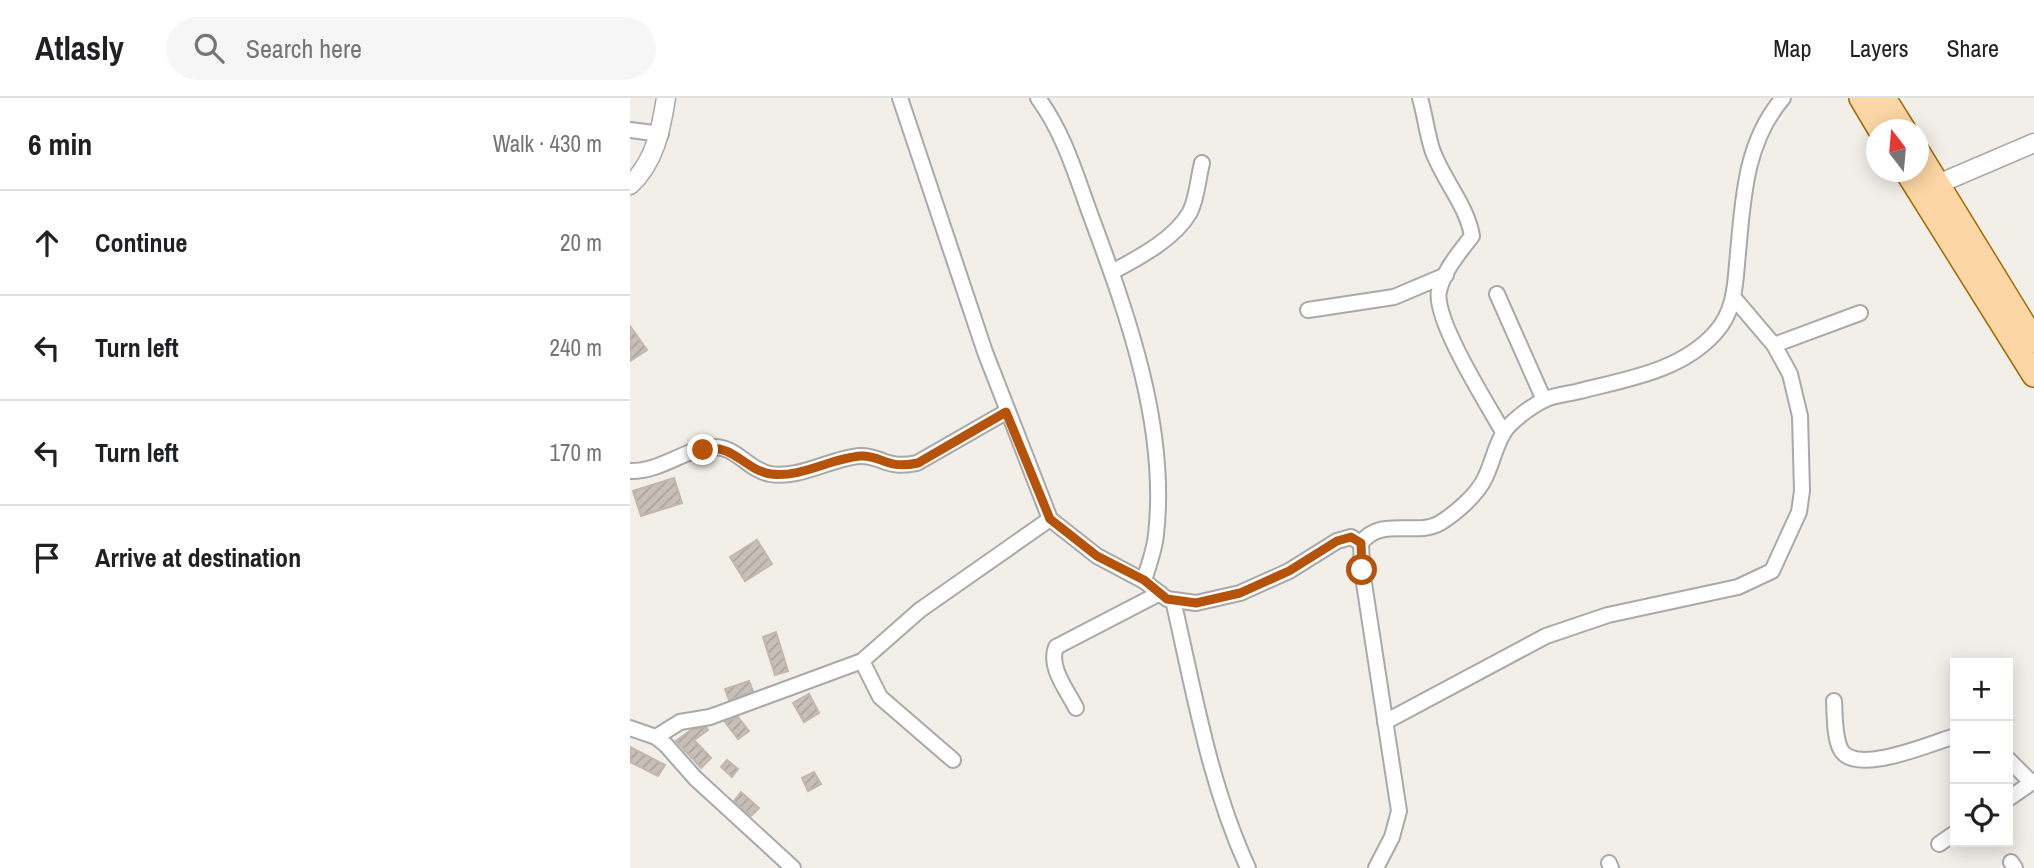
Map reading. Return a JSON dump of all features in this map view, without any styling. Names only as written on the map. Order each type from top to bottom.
[{"type":"main road","points":[[1861,98],[1873,119]]},
{"type":"main road","points":[[1884,98],[1897,119]]},
{"type":"main road","points":[[1929,169],[2034,341]]},
{"type":"main road","points":[[1913,182],[2034,375]]},
{"type":"street","points":[[630,185],[646,164],[661,134],[666,98]]},
{"type":"street","points":[[900,98],[1006,412],[1050,519],[1097,556],[1144,580],[1160,593],[1174,600],[1196,603],[1240,593],[1289,571],[1337,541],[1351,537],[1361,543]]},
{"type":"street","points":[[1038,98],[1057,124],[1067,146],[1112,272],[1145,390],[1156,469],[1156,536],[1144,580]]},
{"type":"street","points":[[1420,98],[1432,149],[1448,185],[1469,220],[1472,236],[1452,261],[1438,293],[1450,336],[1503,432]]},
{"type":"street","points":[[1376,868],[1392,838],[1399,811],[1361,543],[1366,537],[1387,528],[1436,525],[1454,514],[1484,481],[1503,432],[1544,400],[1639,376],[1678,360],[1713,335],[1727,318],[1734,298],[1748,172],[1764,125],[1783,98]]},
{"type":"street","points":[[630,130],[661,134]]},
{"type":"street","points":[[1938,184],[2034,143]]},
{"type":"street","points":[[1112,272],[1142,256],[1180,226],[1190,211],[1202,163]]},
{"type":"street","points":[[1308,310],[1394,297],[1446,275]]},
{"type":"street","points":[[1497,294],[1544,400]]},
{"type":"street","points":[[1385,722],[1546,636],[1608,615],[1738,587],[1772,570],[1793,528],[1802,491],[1796,391],[1774,345],[1734,298]]},
{"type":"street","points":[[1774,345],[1860,313]]},
{"type":"street","points":[[630,471],[650,469],[712,447],[728,449],[757,469],[770,474],[786,474],[860,456],[890,466],[903,466],[918,463],[1006,412]]},
{"type":"street","points":[[656,737],[680,722],[710,717],[862,661],[920,610],[1050,519]]},
{"type":"street","points":[[1076,708],[1052,657],[1056,647],[1160,593]]},
{"type":"street","points":[[1174,600],[1212,772],[1228,823],[1248,868]]},
{"type":"street","points":[[862,661],[880,696],[953,760]]},
{"type":"street","points":[[1834,701],[1838,742],[1844,755],[1856,761],[1879,759],[1950,738]]},
{"type":"street","points":[[630,728],[656,737],[695,778],[793,868]]},
{"type":"street","points":[[2013,764],[2033,782],[2013,796]]},
{"type":"street","points":[[1940,844],[1950,837]]},
{"type":"building","points":[[630,326],[647,350],[630,361]]},
{"type":"building","points":[[674,478],[682,503],[641,516],[633,491]]},
{"type":"building","points":[[757,540],[772,564],[745,581],[730,557]]},
{"type":"building","points":[[776,632],[788,671],[775,675],[763,637]]},
{"type":"building","points":[[749,681],[753,691],[729,700],[725,689]]},
{"type":"building","points":[[809,694],[819,713],[804,722],[793,703]]},
{"type":"building","points":[[738,717],[749,731],[738,739],[725,722]]},
{"type":"building","points":[[706,727],[708,730],[694,740],[711,758],[701,768],[676,741],[691,730]]},
{"type":"building","points":[[630,747],[665,765],[658,776],[630,762]]},
{"type":"building","points":[[727,760],[738,769],[732,777],[721,767]]},
{"type":"building","points":[[814,772],[821,784],[808,791],[802,778]]},
{"type":"building","points":[[741,792],[759,808],[751,816],[734,801]]},
{"type":"route","points":[[703,450],[712,447],[728,449],[757,469],[770,474],[786,474],[860,456],[890,466],[903,466],[918,463],[1006,412],[1050,519],[1097,556],[1144,580],[1167,599],[1196,603],[1240,593],[1289,571],[1337,541],[1351,537],[1361,543],[1362,570]]}]
